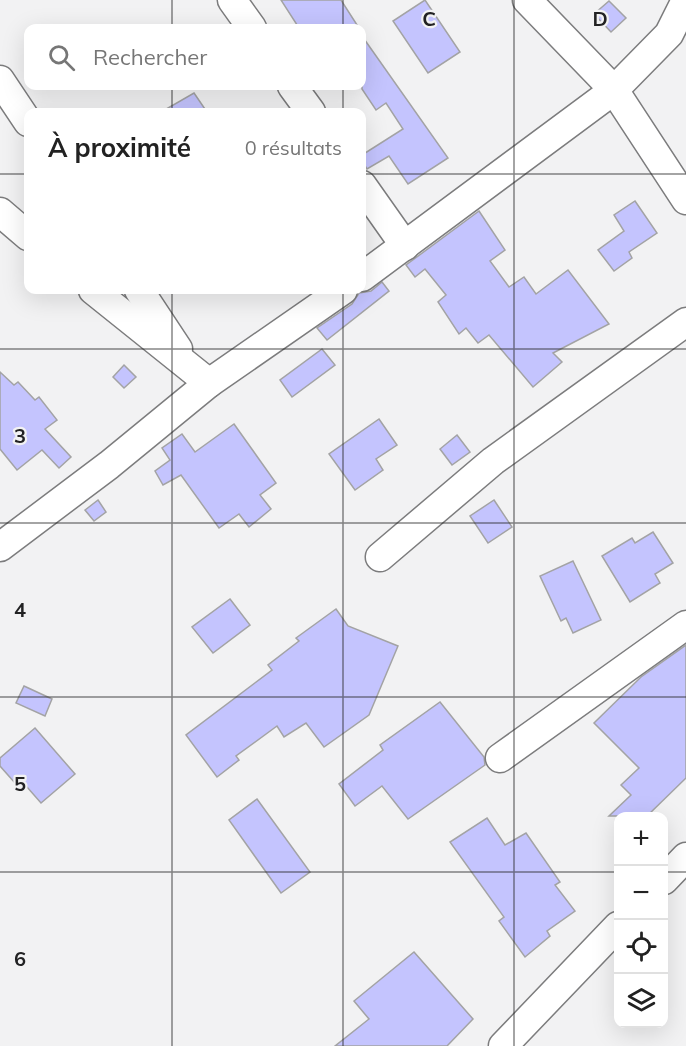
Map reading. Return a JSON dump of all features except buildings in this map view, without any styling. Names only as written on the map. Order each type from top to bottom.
[{"type":"street","points":[[232,0],[249,24]]},
{"type":"street","points":[[527,0],[614,90],[686,200]]},
{"type":"street","points":[[366,274],[614,90],[669,34],[686,0]]},
{"type":"street","points":[[0,80],[24,116]]},
{"type":"street","points":[[295,90],[308,108]]},
{"type":"street","points":[[366,191],[405,246]]},
{"type":"street","points":[[0,212],[24,233]]},
{"type":"street","points":[[98,294],[201,378]]},
{"type":"street","points":[[142,294],[201,378]]},
{"type":"street","points":[[5,535],[110,465],[201,378],[337,294]]},
{"type":"street","points":[[380,557],[493,461],[686,322]]},
{"type":"street","points":[[500,758],[686,625]]},
{"type":"street","points":[[668,875],[686,857]]},
{"type":"street","points":[[502,1046],[614,930]]}]
